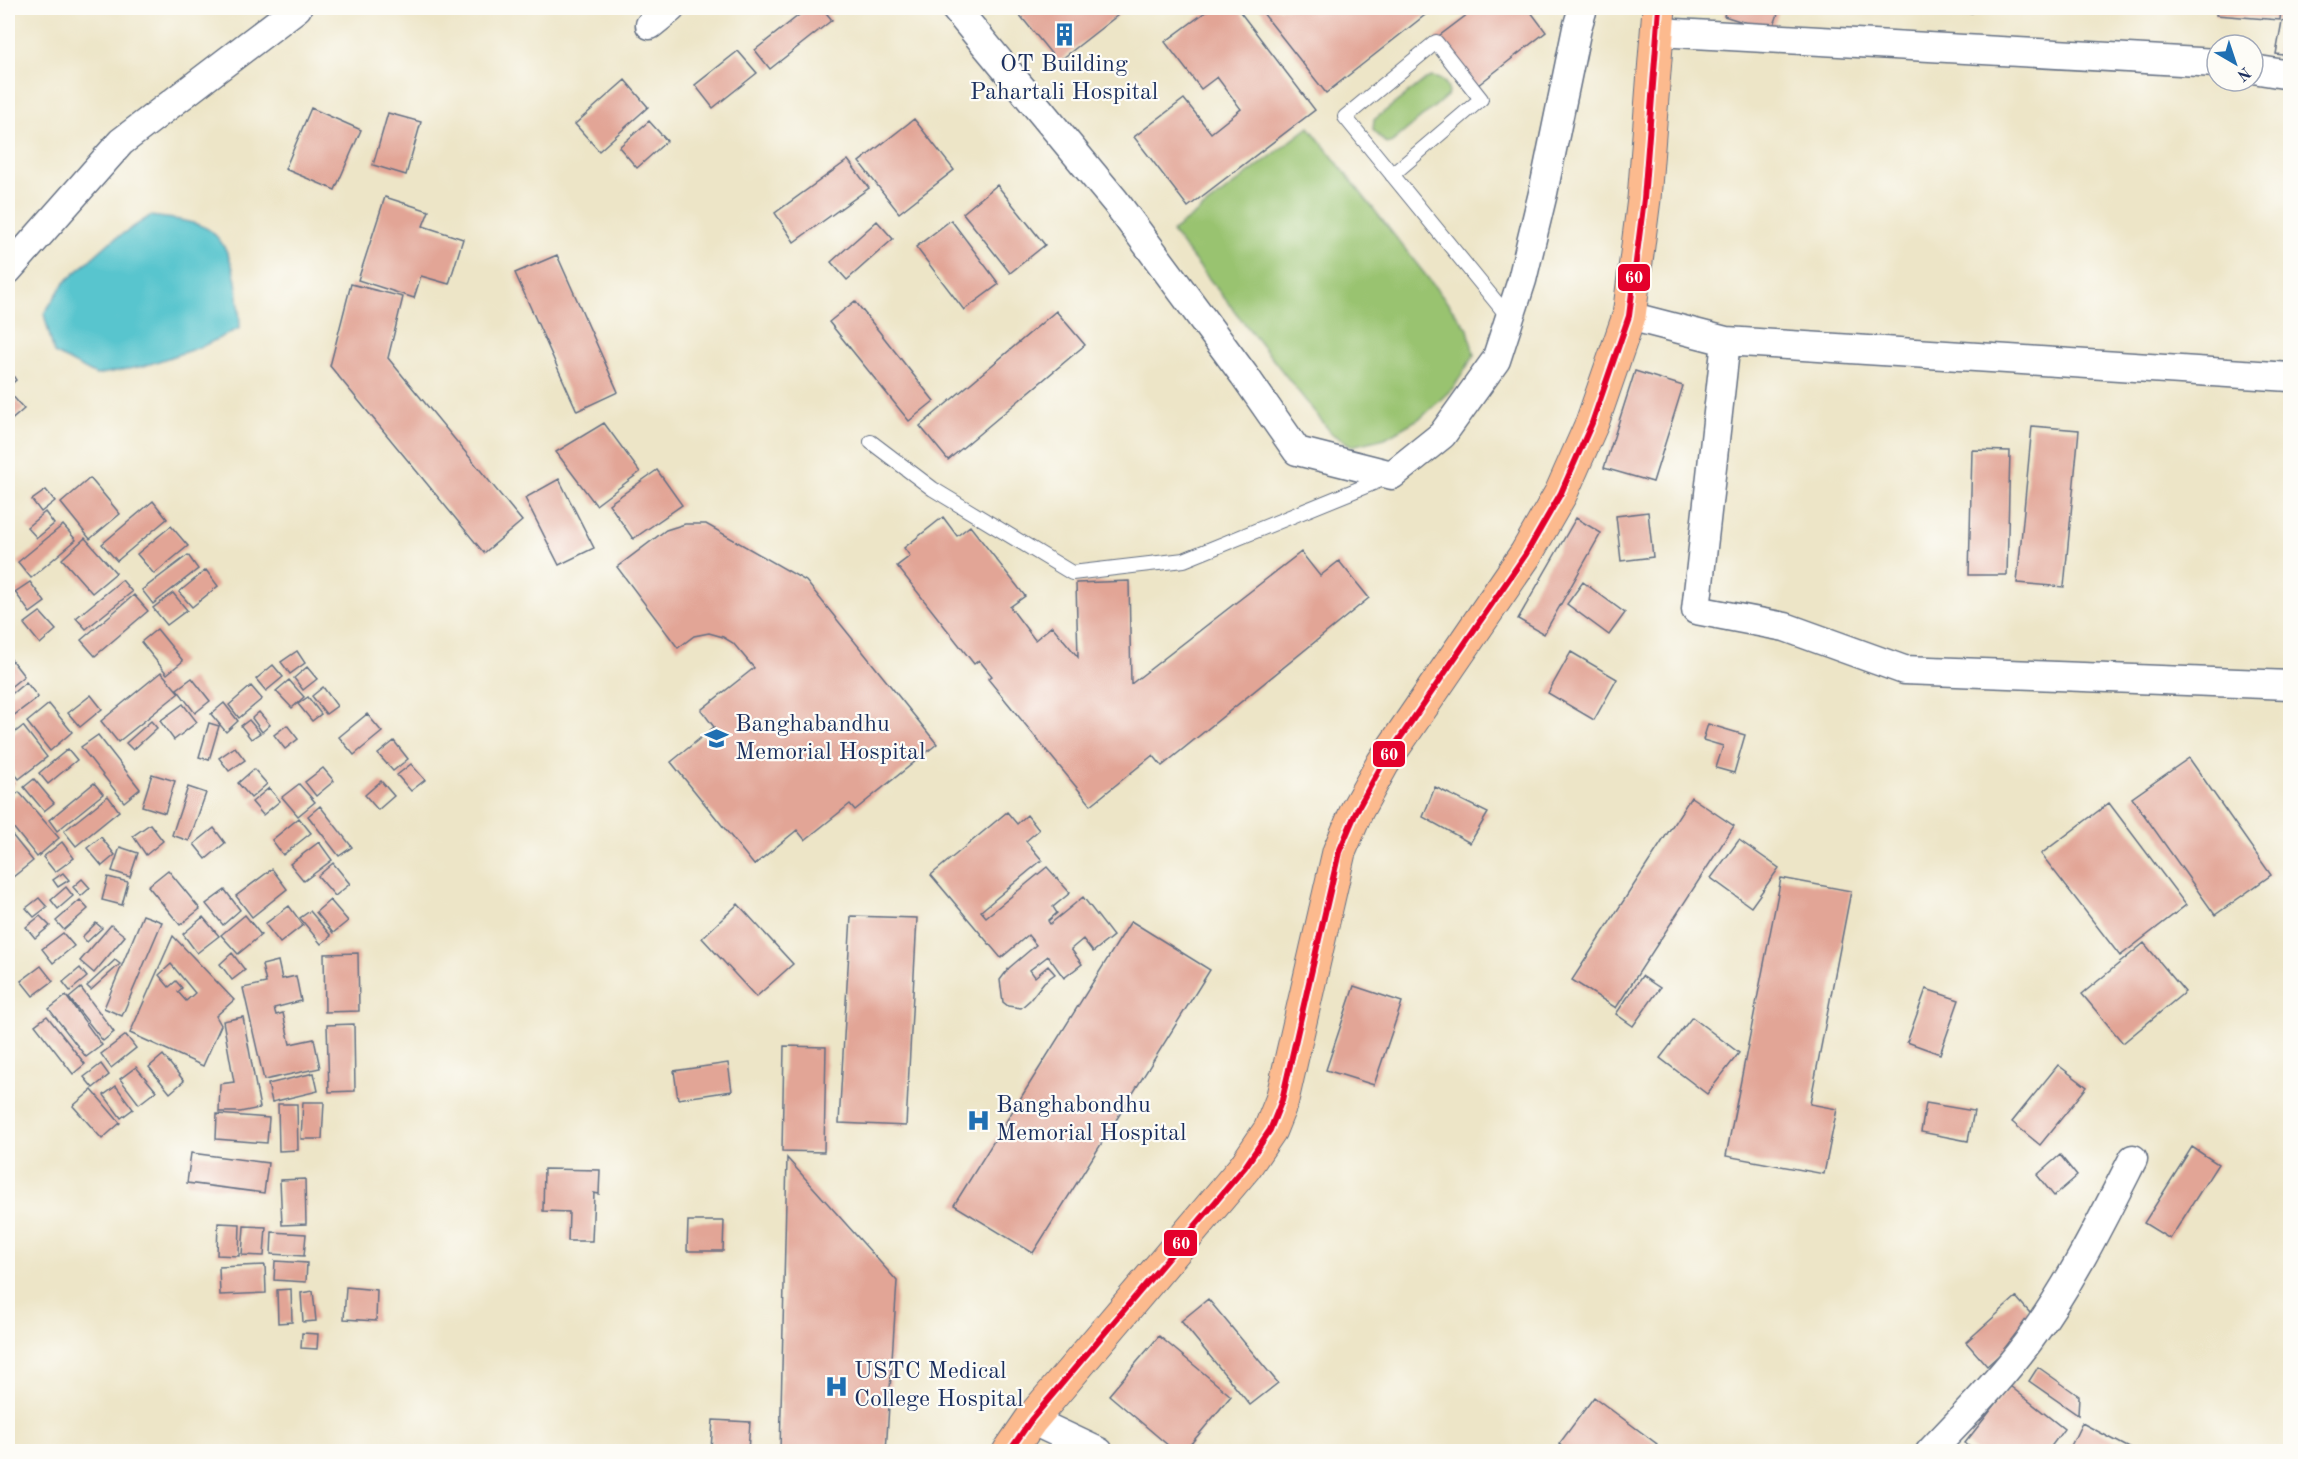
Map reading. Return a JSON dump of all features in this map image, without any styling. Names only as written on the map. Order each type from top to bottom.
[{"type":"highway","points":[[1009,1452],[1031,1420],[1245,1167],[1270,1130],[1282,1100],[1339,852],[1357,810],[1383,763],[1526,554],[1561,493],[1592,423],[1629,316],[1644,199],[1659,20]]},
{"type":"street","points":[[8,270],[121,142],[297,8]]},
{"type":"street","points":[[955,8],[1115,201],[1297,450],[1392,476],[1442,435],[1497,360],[1533,237],[1583,8]]},
{"type":"street","points":[[1659,20],[2205,62]]},
{"type":"street","points":[[2265,71],[2290,75]]},
{"type":"street","points":[[1629,316],[1726,341],[2290,377]]},
{"type":"street","points":[[1726,341],[1696,609],[1785,627],[1904,670],[2290,685]]},
{"type":"street","points":[[1930,1452],[1988,1391],[2028,1342],[2089,1247],[2133,1159]]},
{"type":"street","points":[[1031,1420],[1099,1452]]},
{"type":"lane","points":[[1392,175],[1481,99],[1436,42],[1345,117],[1392,175],[1510,319]]},
{"type":"lane","points":[[872,442],[933,489],[1072,573],[1184,560],[1392,476]]},
{"type":"green space","points":[[1432,77],[1445,83],[1448,89],[1447,96],[1387,144],[1373,130],[1374,120],[1426,79]]},
{"type":"green space","points":[[1309,127],[1468,329],[1474,355],[1454,387],[1422,417],[1385,438],[1352,446],[1332,434],[1172,232]]},
{"type":"water","points":[[150,216],[200,225],[212,232],[220,241],[232,264],[235,277],[240,328],[203,346],[144,366],[96,375],[54,353],[44,314],[64,283],[110,242]]},
{"type":"building","points":[[808,8],[822,8],[832,20],[770,69],[755,50]]},
{"type":"building","name":"OT Building Pahartali Hospital","points":[[1014,8],[1127,8],[1058,62]]},
{"type":"building","points":[[1211,8],[1237,8],[1315,110],[1188,207],[1134,137],[1184,99],[1211,133],[1241,109],[1217,77],[1201,89],[1165,42]]},
{"type":"building","points":[[1259,8],[1434,8],[1326,93]]},
{"type":"building","points":[[1476,8],[1528,8],[1546,32],[1473,89],[1435,39]]},
{"type":"building","points":[[1726,8],[1780,8],[1772,31],[1724,16]]},
{"type":"building","points":[[1945,8],[1973,8],[1972,13]]},
{"type":"building","points":[[2216,8],[2281,8],[2280,20],[2216,15]]},
{"type":"building","points":[[2282,21],[2290,23],[2290,56],[2276,54]]},
{"type":"building","points":[[738,51],[757,73],[713,108],[695,85]]},
{"type":"building","points":[[625,80],[648,107],[599,151],[575,124]]},
{"type":"building","points":[[311,108],[361,130],[335,190],[285,169]]},
{"type":"building","points":[[388,113],[421,122],[406,175],[373,165]]},
{"type":"building","points":[[914,119],[954,170],[899,213],[859,162]]},
{"type":"building","points":[[649,121],[667,141],[637,168],[619,147]]},
{"type":"building","points":[[848,160],[869,188],[794,242],[775,213]]},
{"type":"building","points":[[997,185],[1045,245],[1010,273],[963,213]]},
{"type":"building","points":[[385,197],[429,211],[423,226],[463,239],[449,284],[421,276],[414,298],[358,280]]},
{"type":"building","points":[[951,220],[999,284],[964,310],[916,247]]},
{"type":"building","points":[[877,221],[893,239],[847,280],[831,262]]},
{"type":"building","points":[[557,255],[618,392],[577,411],[515,273]]},
{"type":"building","points":[[351,284],[403,297],[388,358],[522,521],[484,553],[330,366]]},
{"type":"building","points":[[855,301],[934,401],[909,421],[829,322]]},
{"type":"building","points":[[1056,311],[1085,345],[948,460],[920,426]]},
{"type":"building","points":[[8,368],[16,380],[8,387]]},
{"type":"building","points":[[1635,371],[1683,386],[1653,482],[1604,468]]},
{"type":"building","points":[[10,393],[24,409],[8,423],[8,395]]},
{"type":"building","points":[[604,423],[640,472],[596,505],[556,452]]},
{"type":"building","points":[[2032,426],[2079,430],[2064,587],[2017,583]]},
{"type":"building","points":[[1972,450],[2010,451],[2007,575],[1969,575]]},
{"type":"building","points":[[657,470],[682,505],[633,539],[609,504]]},
{"type":"building","points":[[90,478],[120,514],[90,539],[61,503]]},
{"type":"building","points":[[559,479],[594,548],[559,565],[525,498]]},
{"type":"building","points":[[46,490],[55,501],[41,512],[32,500]]},
{"type":"building","points":[[153,501],[167,519],[117,561],[102,544]]},
{"type":"building","points":[[45,512],[54,524],[37,538],[27,527]]},
{"type":"building","points":[[1648,512],[1653,557],[1621,561],[1616,516]]},
{"type":"building","points":[[943,517],[957,536],[970,526],[1025,596],[1010,607],[1035,640],[1052,626],[1078,657],[1076,583],[1129,581],[1131,684],[1301,552],[1320,576],[1339,561],[1369,598],[1162,766],[1153,755],[1091,805],[988,679],[992,676],[979,660],[974,664],[897,566],[910,556],[904,548]]},
{"type":"building","points":[[1576,518],[1601,533],[1544,634],[1518,619]]},
{"type":"building","points":[[685,524],[706,524],[806,581],[937,744],[855,810],[850,804],[805,840],[797,830],[754,865],[671,762],[714,727],[701,710],[754,668],[733,643],[709,633],[694,636],[678,648],[617,567],[666,530]]},
{"type":"building","points":[[63,525],[76,540],[31,578],[18,562]]},
{"type":"building","points":[[171,526],[188,546],[154,574],[137,554]]},
{"type":"building","points":[[85,538],[116,573],[92,593],[62,559]]},
{"type":"building","points":[[188,555],[198,569],[153,604],[142,590]]},
{"type":"building","points":[[206,570],[218,586],[192,607],[179,592]]},
{"type":"building","points":[[122,580],[132,592],[86,629],[76,618]]},
{"type":"building","points":[[30,582],[45,602],[30,613],[15,592]]},
{"type":"building","points":[[1583,582],[1625,613],[1609,635],[1567,604]]},
{"type":"building","points":[[173,593],[187,610],[167,625],[153,608]]},
{"type":"building","points":[[134,595],[148,611],[95,656],[81,640]]},
{"type":"building","points":[[40,612],[56,630],[40,644],[24,624]]},
{"type":"building","points":[[157,629],[183,661],[167,674],[141,642]]},
{"type":"building","points":[[297,651],[305,663],[290,674],[281,662]]},
{"type":"building","points":[[1571,652],[1617,679],[1594,720],[1548,693]]},
{"type":"building","points":[[10,658],[24,676],[8,689],[8,660]]},
{"type":"building","points":[[273,665],[283,677],[266,691],[256,679]]},
{"type":"building","points":[[307,667],[317,679],[303,690],[294,678]]},
{"type":"building","points":[[161,672],[179,693],[118,742],[101,721]]},
{"type":"building","points":[[192,678],[210,701],[195,713],[177,689]]},
{"type":"building","points":[[289,680],[304,697],[292,708],[276,691]]},
{"type":"building","points":[[26,682],[38,697],[9,719],[8,697]]},
{"type":"building","points":[[251,686],[262,699],[239,718],[229,705]]},
{"type":"building","points":[[323,687],[337,706],[326,714],[312,696]]},
{"type":"building","points":[[91,695],[102,709],[80,727],[68,713]]},
{"type":"building","points":[[308,697],[321,714],[312,721],[298,704]]},
{"type":"building","points":[[224,703],[238,721],[226,732],[211,714]]},
{"type":"building","points":[[49,704],[72,732],[50,751],[27,722]]},
{"type":"building","points":[[183,704],[197,722],[174,740],[160,721]]},
{"type":"building","points":[[259,712],[270,725],[262,732],[252,718]]},
{"type":"building","points":[[367,714],[382,732],[354,755],[339,737]]},
{"type":"building","points":[[249,720],[260,733],[251,739],[241,726]]},
{"type":"building","points":[[151,721],[157,728],[133,750],[126,743]]},
{"type":"building","points":[[209,723],[219,726],[209,760],[199,757]]},
{"type":"building","points":[[1708,724],[1745,735],[1734,773],[1716,768],[1723,746],[1703,740]]},
{"type":"building","points":[[287,725],[298,739],[285,749],[274,735]]},
{"type":"building","points":[[23,726],[47,757],[19,779],[8,765],[8,738]]},
{"type":"building","points":[[98,735],[140,789],[124,802],[81,747]]},
{"type":"building","points":[[394,741],[408,759],[393,771],[378,754]]},
{"type":"building","points":[[235,747],[245,760],[229,771],[219,758]]},
{"type":"building","points":[[68,749],[77,760],[48,784],[39,773]]},
{"type":"building","points":[[2189,758],[2271,875],[2215,915],[2132,798]]},
{"type":"building","points":[[411,764],[425,780],[411,791],[397,775]]},
{"type":"building","points":[[323,768],[334,781],[316,796],[305,782]]},
{"type":"building","points":[[254,769],[267,784],[251,798],[238,783]]},
{"type":"building","points":[[8,772],[16,783],[8,790]]},
{"type":"building","points":[[152,774],[175,781],[165,813],[142,806]]},
{"type":"building","points":[[34,779],[54,803],[44,811],[24,787]]},
{"type":"building","points":[[381,781],[394,796],[378,810],[365,795]]},
{"type":"building","points":[[94,783],[103,794],[57,831],[49,820]]},
{"type":"building","points":[[299,784],[315,802],[298,816],[282,797]]},
{"type":"building","points":[[188,787],[206,793],[189,841],[172,835]]},
{"type":"building","points":[[1435,787],[1488,813],[1470,843],[1423,817]]},
{"type":"building","points":[[269,788],[280,801],[263,815],[252,802]]},
{"type":"building","points":[[19,792],[59,838],[37,857],[8,821],[8,801]]},
{"type":"building","points":[[108,796],[119,811],[76,846],[64,831]]},
{"type":"building","points":[[1691,797],[1734,826],[1616,1008],[1572,980]]},
{"type":"building","points":[[2109,803],[2186,905],[2120,956],[2041,854]]},
{"type":"building","points":[[320,806],[352,847],[339,856],[308,816]]},
{"type":"building","points":[[1007,812],[1017,824],[1027,815],[1039,830],[1026,841],[1042,860],[981,911],[986,917],[1047,867],[1070,893],[1053,907],[1057,913],[1048,921],[1050,924],[1083,897],[1113,936],[1093,952],[1083,939],[1071,949],[1082,964],[1064,978],[1048,956],[1030,970],[1035,977],[1048,966],[1055,974],[1044,982],[1021,1008],[1008,1006],[1003,1002],[1000,980],[1009,968],[1036,945],[1028,935],[1001,958],[931,875]]},
{"type":"building","points":[[299,818],[311,833],[283,855],[272,840]]},
{"type":"building","points":[[150,824],[163,841],[146,855],[133,836]]},
{"type":"building","points":[[214,828],[225,843],[206,859],[194,844]]},
{"type":"building","points":[[8,830],[33,861],[13,877],[8,871]]},
{"type":"building","points":[[101,837],[115,855],[102,866],[87,848]]},
{"type":"building","points":[[1739,840],[1779,868],[1751,907],[1711,878]]},
{"type":"building","points":[[62,842],[74,858],[55,872],[43,857]]},
{"type":"building","points":[[319,842],[332,860],[304,881],[290,864]]},
{"type":"building","points":[[120,847],[138,853],[130,877],[112,871]]},
{"type":"building","points":[[333,863],[350,884],[335,896],[318,876]]},
{"type":"building","points":[[272,869],[287,889],[252,917],[236,896]]},
{"type":"building","points":[[168,870],[200,909],[180,925],[148,886]]},
{"type":"building","points":[[63,873],[69,880],[58,887],[53,880]]},
{"type":"building","points":[[108,877],[128,882],[122,905],[102,900]]},
{"type":"building","points":[[1781,878],[1851,891],[1810,1104],[1837,1109],[1824,1174],[1726,1156]]},
{"type":"building","points":[[82,879],[90,888],[81,896],[73,887]]},
{"type":"building","points":[[66,887],[73,896],[58,909],[51,900]]},
{"type":"building","points":[[225,890],[240,910],[223,925],[206,904]]},
{"type":"building","points":[[39,898],[47,907],[34,917],[26,908]]},
{"type":"building","points":[[80,900],[88,909],[64,930],[56,921]]},
{"type":"building","points":[[330,900],[348,921],[333,933],[316,912]]},
{"type":"building","points":[[738,904],[793,964],[756,997],[702,938]]},
{"type":"building","points":[[289,906],[303,925],[280,943],[265,924]]},
{"type":"building","points":[[310,911],[331,936],[321,944],[300,918]]},
{"type":"building","points":[[143,915],[162,922],[122,1016],[104,1008]]},
{"type":"building","points":[[245,915],[261,935],[238,954],[221,935]]},
{"type":"building","points":[[40,916],[50,926],[35,938],[26,927]]},
{"type":"building","points":[[851,916],[917,918],[906,1126],[839,1123]]},
{"type":"building","points":[[203,917],[219,936],[197,953],[183,934]]},
{"type":"building","points":[[1131,921],[1210,970],[1033,1253],[954,1205]]},
{"type":"building","points":[[96,923],[102,928],[87,942],[82,937]]},
{"type":"building","points":[[111,925],[125,936],[94,973],[80,961]]},
{"type":"building","points":[[63,933],[74,946],[53,963],[42,949]]},
{"type":"building","points":[[173,936],[234,1000],[216,1016],[221,1025],[203,1066],[130,1033]],"holes":[[[171,964],[195,993],[186,1001],[178,992],[182,988],[176,981],[169,987],[159,975]]]},
{"type":"building","points":[[2144,943],[2185,992],[2123,1043],[2082,994]]},
{"type":"building","points":[[232,953],[245,970],[232,980],[220,964]]},
{"type":"building","points":[[358,953],[359,1011],[325,1012],[324,954]]},
{"type":"building","points":[[115,960],[120,964],[91,990],[87,986]]},
{"type":"building","points":[[278,961],[282,979],[296,976],[301,1001],[274,1008],[276,1015],[283,1013],[290,1044],[314,1039],[320,1068],[264,1080],[243,988],[266,983],[262,965]]},
{"type":"building","points":[[41,966],[53,981],[33,996],[21,981]]},
{"type":"building","points":[[80,968],[87,977],[70,991],[63,982]]},
{"type":"building","points":[[1642,976],[1660,988],[1633,1026],[1616,1014]]},
{"type":"building","points":[[1354,986],[1402,1002],[1374,1085],[1326,1070]]},
{"type":"building","points":[[81,988],[114,1032],[103,1041],[69,998]]},
{"type":"building","points":[[1926,989],[1959,1000],[1940,1054],[1907,1042]]},
{"type":"building","points":[[66,996],[102,1045],[86,1057],[49,1009]]},
{"type":"building","points":[[47,1016],[85,1064],[73,1074],[35,1025]]},
{"type":"building","points":[[243,1017],[260,1108],[240,1112],[219,1112],[220,1084],[234,1082],[223,1021]]},
{"type":"building","points":[[1692,1017],[1739,1053],[1707,1094],[1660,1058]]},
{"type":"building","points":[[354,1024],[355,1091],[329,1092],[327,1025]]},
{"type":"building","points":[[126,1035],[136,1048],[111,1068],[101,1054]]},
{"type":"building","points":[[784,1046],[826,1047],[824,1152],[782,1151]]},
{"type":"building","points":[[163,1055],[184,1081],[170,1093],[149,1067]]},
{"type":"building","points":[[728,1063],[732,1091],[678,1099],[674,1071]]},
{"type":"building","points":[[101,1064],[109,1075],[93,1088],[84,1077]]},
{"type":"building","points":[[2058,1065],[2087,1087],[2040,1145],[2012,1122]]},
{"type":"building","points":[[136,1067],[156,1091],[139,1104],[120,1079]]},
{"type":"building","points":[[314,1073],[318,1091],[272,1102],[268,1084]]},
{"type":"building","points":[[116,1086],[133,1109],[121,1118],[104,1095]]},
{"type":"building","points":[[92,1090],[120,1123],[102,1139],[73,1106]]},
{"type":"building","points":[[303,1102],[324,1102],[322,1139],[301,1139]]},
{"type":"building","points":[[1926,1103],[1974,1111],[1968,1141],[1921,1132]]},
{"type":"building","points":[[278,1104],[297,1104],[298,1150],[279,1151]]},
{"type":"building","points":[[217,1114],[269,1118],[267,1143],[216,1139]]},
{"type":"building","points":[[2192,1147],[2218,1164],[2170,1239],[2144,1223]]},
{"type":"building","points":[[191,1153],[268,1163],[264,1193],[187,1183]]},
{"type":"building","points":[[2060,1155],[2077,1176],[2054,1196],[2037,1175]]},
{"type":"building","points":[[787,1158],[897,1281],[886,1452],[780,1452]]},
{"type":"building","points":[[544,1169],[600,1170],[599,1194],[594,1193],[592,1241],[568,1241],[569,1212],[543,1211]]},
{"type":"building","points":[[305,1179],[306,1224],[282,1225],[280,1180]]},
{"type":"building","points":[[688,1221],[724,1221],[723,1251],[687,1251]]},
{"type":"building","points":[[218,1223],[240,1224],[239,1256],[217,1255]]},
{"type":"building","points":[[244,1226],[266,1227],[264,1256],[242,1255]]},
{"type":"building","points":[[272,1232],[306,1234],[304,1256],[271,1254]]},
{"type":"building","points":[[275,1261],[307,1263],[306,1282],[274,1280]]},
{"type":"building","points":[[265,1265],[266,1293],[220,1295],[219,1267]]},
{"type":"building","points":[[346,1287],[377,1290],[376,1321],[344,1319]]},
{"type":"building","points":[[291,1289],[292,1322],[278,1323],[277,1290]]},
{"type":"building","points":[[313,1291],[316,1321],[303,1322],[301,1293]]},
{"type":"building","points":[[2016,1297],[2037,1321],[1987,1366],[1966,1342]]},
{"type":"building","points":[[1208,1299],[1278,1383],[1250,1405],[1181,1321]]},
{"type":"building","points":[[302,1333],[318,1334],[317,1349],[301,1348]]},
{"type":"building","points":[[1159,1336],[1231,1396],[1184,1452],[1176,1452],[1109,1395]]},
{"type":"building","points":[[2038,1367],[2079,1396],[2078,1415],[2029,1381]]},
{"type":"building","points":[[2010,1386],[2064,1429],[2047,1452],[1976,1452],[1965,1443]]},
{"type":"building","points":[[1594,1397],[1657,1444],[1651,1452],[1569,1452],[1559,1444]]},
{"type":"building","points":[[713,1420],[750,1422],[748,1452],[711,1449]]},
{"type":"building","points":[[2082,1423],[2137,1452],[2068,1452]]},
{"type":"transit line","name":"60","points":[[1009,1452],[1031,1420],[1245,1167],[1270,1130],[1282,1100],[1339,852],[1357,810],[1383,763],[1526,554],[1561,493],[1592,423],[1629,316],[1644,199],[1659,8]]},
{"type":"place","name":"OT Building Pahartali Hospital","points":[[1064,35]]},
{"type":"place","name":"Banghabandhu Memorial Hospital","points":[[717,739]]},
{"type":"place","name":"Banghabondhu Memorial Hospital","points":[[978,1120]]},
{"type":"place","name":"USTC Medical College Hospital","points":[[836,1386]]}]
